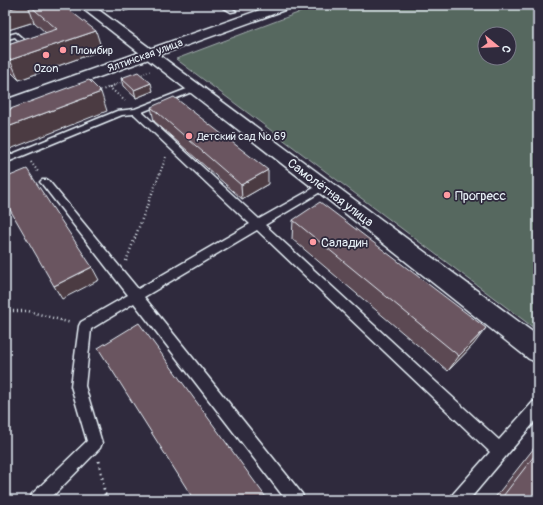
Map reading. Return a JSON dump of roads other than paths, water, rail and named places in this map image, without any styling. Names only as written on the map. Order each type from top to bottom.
[{"type":"street","name":"Самолётная улица","points":[[84,5],[150,62],[195,89],[324,186],[538,352]]},
{"type":"street","name":"Ялтинская улица","points":[[5,106],[150,62],[286,5]]},
{"type":"lane","points":[[222,5],[233,11]]},
{"type":"lane","points":[[5,38],[16,35],[32,50],[5,59]]},
{"type":"lane","points":[[5,160],[120,113],[136,111],[195,89]]},
{"type":"lane","points":[[136,111],[500,451]]},
{"type":"lane","points":[[45,182],[296,500]]},
{"type":"lane","points":[[38,500],[95,443],[78,386],[85,326],[324,186]]},
{"type":"lane","points":[[459,500],[538,407]]},
{"type":"place","name":"Пломбир","points":[[63,50]]},
{"type":"place","name":"Ozon","points":[[46,55]]},
{"type":"place","name":"Детский сад № 69","points":[[189,136]]},
{"type":"place","name":"Прогресс","points":[[447,195]]},
{"type":"place","name":"Саладин","points":[[313,242]]}]
